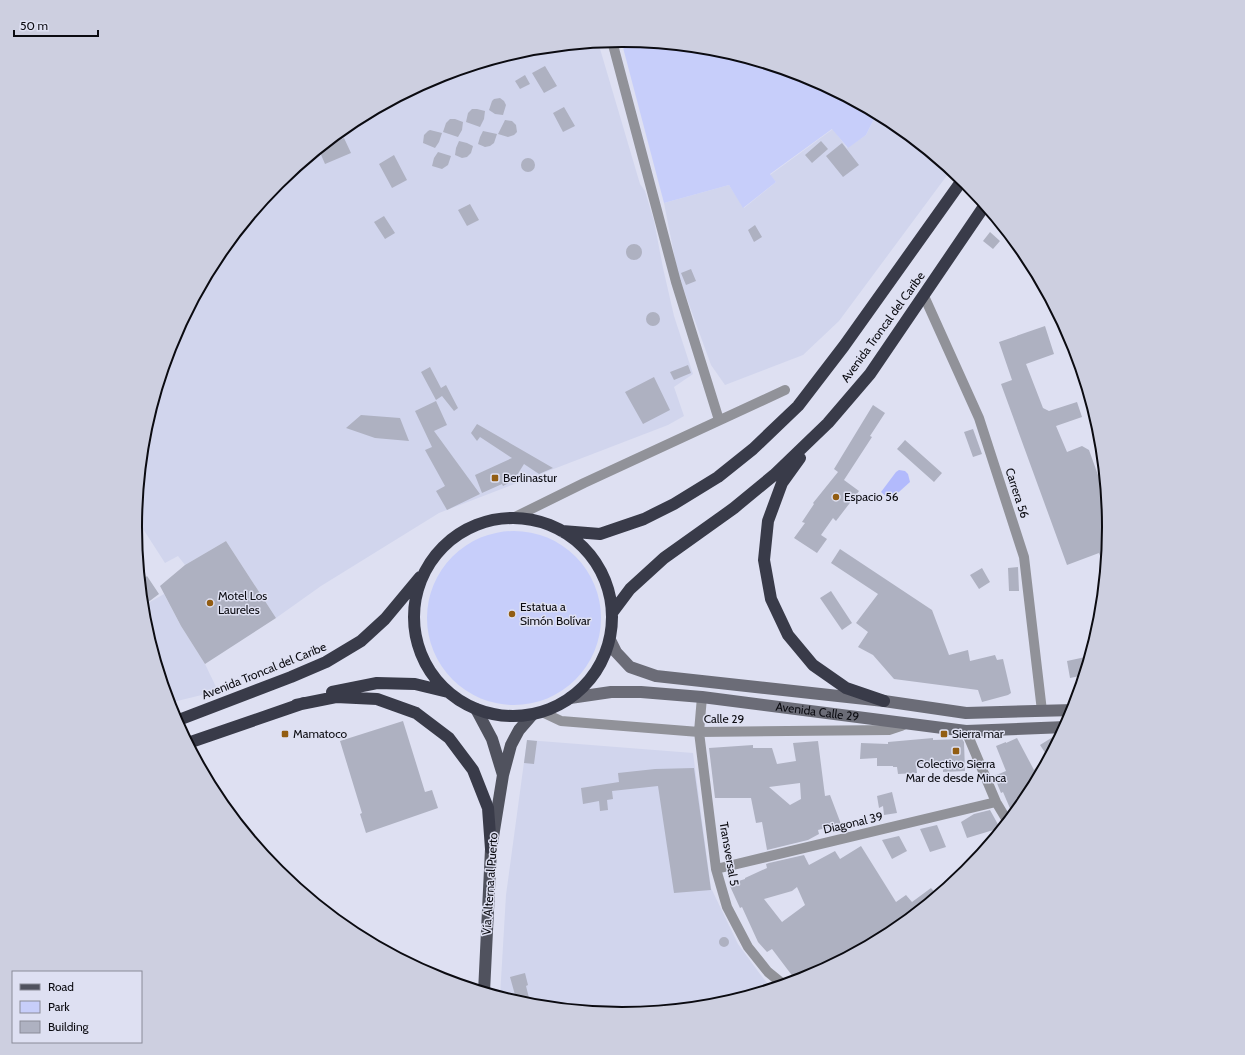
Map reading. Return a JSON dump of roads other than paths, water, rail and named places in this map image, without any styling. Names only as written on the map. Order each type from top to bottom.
[{"type":"highway","name":"Avenida Troncal del Caribe","points":[[562,531],[600,534],[644,519],[674,504],[718,477],[753,449],[798,406],[844,346],[959,185]]},
{"type":"highway","name":"Avenida Troncal del Caribe","points":[[612,613],[630,589],[664,558],[734,508],[774,475],[828,423],[870,374],[982,209]]},
{"type":"highway","points":[[828,423],[805,451],[782,483],[768,520],[764,560],[771,599],[788,635],[813,665],[846,688],[884,700]]},
{"type":"highway","points":[[513,518],[538,521],[562,531],[579,543],[592,557],[603,574],[610,593],[612,613],[610,640],[601,662],[588,682],[570,698],[556,706],[537,713],[504,716],[476,710],[448,692],[426,667],[415,636],[415,603],[425,571],[437,554],[471,528],[491,521],[513,518]]},
{"type":"highway","name":"Avenida Troncal del Caribe","points":[[182,719],[326,662],[361,642],[385,619],[425,571]]},
{"type":"highway","points":[[193,741],[336,691],[377,683],[415,684],[448,692]]},
{"type":"highway","points":[[296,706],[336,697],[364,698],[377,699],[416,713],[449,738],[473,770],[488,808],[491,849]]},
{"type":"main road","name":"Avenida Calle 29","points":[[610,640],[616,652],[630,667],[656,676],[884,700],[966,713],[1066,710]]},
{"type":"main road","name":"Avenida Calle 29","points":[[570,698],[611,692],[641,692],[702,697],[966,731],[1058,728]]},
{"type":"main road","name":"Vía Alterna al Puerto","points":[[476,710],[492,738],[503,775]]},
{"type":"main road","name":"Vía Alterna al Puerto","points":[[484,987],[491,849],[503,775],[511,745],[518,730],[537,713]]},
{"type":"street","points":[[613,47],[622,84],[676,282],[719,420]]},
{"type":"street","name":"Carrera 56","points":[[924,296],[979,418],[1024,557],[1042,711]]},
{"type":"street","points":[[513,518],[584,483],[785,390]]},
{"type":"street","name":"Transversal 5","points":[[702,697],[699,732],[716,869],[727,907],[748,946],[768,972],[779,981]]},
{"type":"street","name":"Calle 29","points":[[537,713],[561,721],[699,732],[889,730],[907,723]]},
{"type":"street","points":[[966,731],[996,802],[1006,818]]},
{"type":"street","name":"Diagonal 39","points":[[716,869],[996,802]]},
{"type":"place","name":"Berlinastur","points":[[495,478]]},
{"type":"place","name":"Espacio 56","points":[[836,497]]},
{"type":"place","name":"Motel Los Laureles","points":[[210,603]]},
{"type":"place","name":"Estatua a Simón Bolívar","points":[[512,614]]},
{"type":"place","name":"Mamatoco","points":[[285,734]]},
{"type":"place","name":"Sierra mar","points":[[944,734]]},
{"type":"place","name":"Colectivo Sierra Mar de desde Minca","points":[[956,751]]}]
